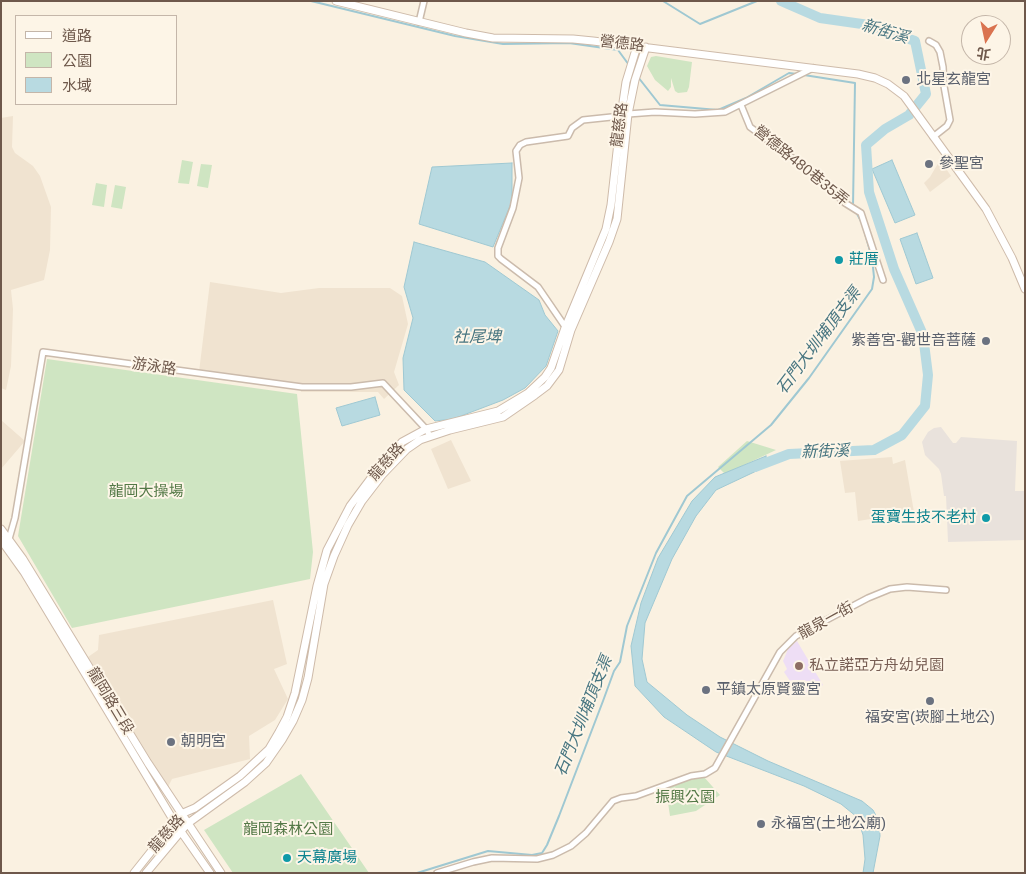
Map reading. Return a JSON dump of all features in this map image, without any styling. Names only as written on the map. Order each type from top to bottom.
[{"type":"street","name":"營德路","points":[[336,1],[466,33],[500,38],[573,39],[813,68],[875,78],[888,84],[904,96],[986,209],[1012,258],[1025,289]]},
{"type":"street","points":[[419,22],[424,1]]},
{"type":"street","points":[[929,41],[936,45],[942,59],[950,120],[947,126],[933,137]]},
{"type":"street","name":"龍慈路","points":[[134,873],[181,814],[195,808],[240,776],[268,749],[279,732],[287,718],[295,693],[317,586],[327,550],[350,506],[402,442],[426,429],[498,411],[528,393],[545,377],[551,368],[617,219],[626,82],[637,46]]},
{"type":"street","name":"龍慈路","points":[[624,115],[646,47]]},
{"type":"street","points":[[568,329],[538,287],[500,260],[498,256],[498,248],[513,208],[518,178],[516,151],[520,145],[526,142],[568,136],[572,128],[583,120],[656,112],[695,114],[724,112],[742,105],[813,68]]},
{"type":"street","name":"營德路480巷35弄","points":[[742,105],[750,127],[817,176],[845,204],[861,213],[883,280]]},
{"type":"street","name":"龍慈路","points":[[146,873],[187,824],[238,787],[266,763],[294,721],[308,678],[324,584],[348,525],[379,472],[420,440],[503,417],[547,386],[559,370],[568,329]]},
{"type":"street","name":"游泳路","points":[[5,540],[15,518],[43,352],[302,387],[351,387],[382,383],[426,429],[430,436]]},
{"type":"street","name":"龍岡路三段","points":[[1,529],[5,540],[175,823],[210,873]]},
{"type":"street","name":"龍岡路三段","points":[[5,540],[187,824],[221,873]]},
{"type":"street","name":"龍泉一街","points":[[436,873],[492,858],[537,859],[553,855],[571,846],[586,833],[613,801],[636,796],[691,776],[705,774],[715,768],[780,652],[796,636],[868,598],[890,589],[907,587],[946,590]]},
{"type":"shaded area","points":[[13,116],[12,147],[15,153],[33,166],[40,176],[51,207],[50,250],[44,280],[11,290],[13,309],[11,366],[6,390],[1,388],[1,118]]},
{"type":"shaded area","points":[[940,160],[951,176],[930,192],[924,183]]},
{"type":"shaded area","points":[[210,282],[281,293],[319,288],[390,288],[402,296],[408,324],[394,372],[399,385],[384,399],[378,392],[301,392],[300,385],[199,372]]},
{"type":"shaded area","points":[[1,420],[25,441],[1,469]]},
{"type":"shaded area","points":[[941,427],[953,443],[956,443],[961,437],[1017,441],[1015,491],[1025,491],[1025,540],[948,542],[946,496],[944,496],[941,474],[939,469],[925,455],[922,442],[928,432],[934,428]]},
{"type":"shaded area","points":[[451,440],[471,481],[448,489],[431,449]]},
{"type":"shaded area","points":[[892,457],[893,464],[905,460],[914,512],[858,521],[855,492],[845,493],[840,461]]},
{"type":"shaded area","points":[[273,600],[287,664],[274,669],[288,699],[275,720],[249,736],[250,759],[172,779],[168,787],[88,657],[98,650],[99,635]]},
{"type":"shaded area","name":"私立諾亞方舟幼兒園","points":[[797,641],[823,685],[807,694],[798,681],[792,684],[784,672],[787,669],[783,661],[788,649]]},
{"type":"green space","points":[[656,56],[692,62],[687,92],[678,93],[675,91],[671,78],[671,87],[668,91],[655,80],[647,66],[651,57]]},
{"type":"green space","points":[[182,160],[193,162],[189,184],[178,183]]},
{"type":"green space","points":[[201,164],[212,165],[208,188],[197,186]]},
{"type":"green space","points":[[96,183],[107,185],[104,207],[92,205]]},
{"type":"green space","points":[[115,185],[126,187],[122,209],[111,207]]},
{"type":"green space","name":"龍岡大操場","points":[[47,359],[297,394],[313,552],[310,579],[72,628],[18,536]]},
{"type":"green space","points":[[747,441],[776,450],[725,474],[718,467]]},
{"type":"green space","name":"龍岡森林公園","points":[[301,774],[369,873],[233,873],[204,830]]},
{"type":"green space","name":"振興公園","points":[[704,777],[720,795],[696,811],[670,816],[666,789],[668,786]]},
{"type":"water","points":[[892,160],[915,215],[895,223],[872,169]]},
{"type":"water","points":[[512,163],[512,201],[493,247],[419,224],[432,167]]},
{"type":"water","points":[[917,233],[933,278],[916,284],[900,239]]},
{"type":"water","name":"社尾埤","points":[[414,242],[485,262],[539,300],[545,315],[558,331],[546,366],[525,388],[503,400],[453,419],[435,421],[404,390],[403,358],[413,318],[404,287]]},
{"type":"water","points":[[375,397],[380,415],[342,426],[336,408]]},
{"type":"water","name":"新街溪","points":[[766,456],[767,466],[716,490],[696,516],[672,559],[645,623],[642,659],[647,682],[687,715],[720,737],[768,761],[862,801],[873,810],[879,821],[880,836],[873,873],[863,873],[865,859],[863,835],[857,817],[841,804],[804,786],[716,752],[664,717],[635,686],[631,646],[641,603],[658,558],[692,501],[715,477]]},
{"type":"waterway","name":"石門大圳埔頂支渠","points":[[311,1],[455,36],[503,44],[569,43],[618,50],[629,65]]},
{"type":"waterway","name":"石門大圳埔頂支渠","points":[[663,1],[700,24],[757,1]]},
{"type":"waterway","name":"新街溪","points":[[755,467],[789,454],[874,450],[902,435],[925,406],[928,375],[923,335],[894,269],[869,192],[866,145],[885,129],[909,115],[926,94],[915,41],[869,25],[820,18],[781,1]]},
{"type":"waterway","name":"石門大圳埔頂支渠","points":[[638,77],[660,105],[718,110],[746,98],[789,73],[797,74]]},
{"type":"waterway","name":"石門大圳埔頂支渠","points":[[804,75],[855,83],[853,206]]},
{"type":"waterway","name":"石門大圳埔頂支渠","points":[[417,873],[488,851],[532,855],[542,853],[559,816],[614,671],[620,662],[627,626],[656,553],[687,496],[771,425],[809,378],[872,289],[874,277],[872,258],[862,223],[856,212]]},
{"type":"place","name":"北星玄龍宮","points":[[906,80]]},
{"type":"place","name":"參聖宮","points":[[929,164]]},
{"type":"place","name":"莊厝","points":[[839,260]]},
{"type":"place","name":"紫善宮-觀世音菩薩","points":[[986,341]]},
{"type":"place","name":"蛋寶生技不老村","points":[[986,518]]},
{"type":"place","name":"私立諾亞方舟幼兒園","points":[[799,666]]},
{"type":"place","name":"平鎮太原賢靈宮","points":[[706,690]]},
{"type":"place","name":"福安宮(崁腳土地公)","points":[[930,701]]},
{"type":"place","name":"朝明宮","points":[[171,742]]},
{"type":"place","name":"永福宮(土地公廟)","points":[[761,824]]},
{"type":"place","name":"天幕廣場","points":[[287,858]]}]
